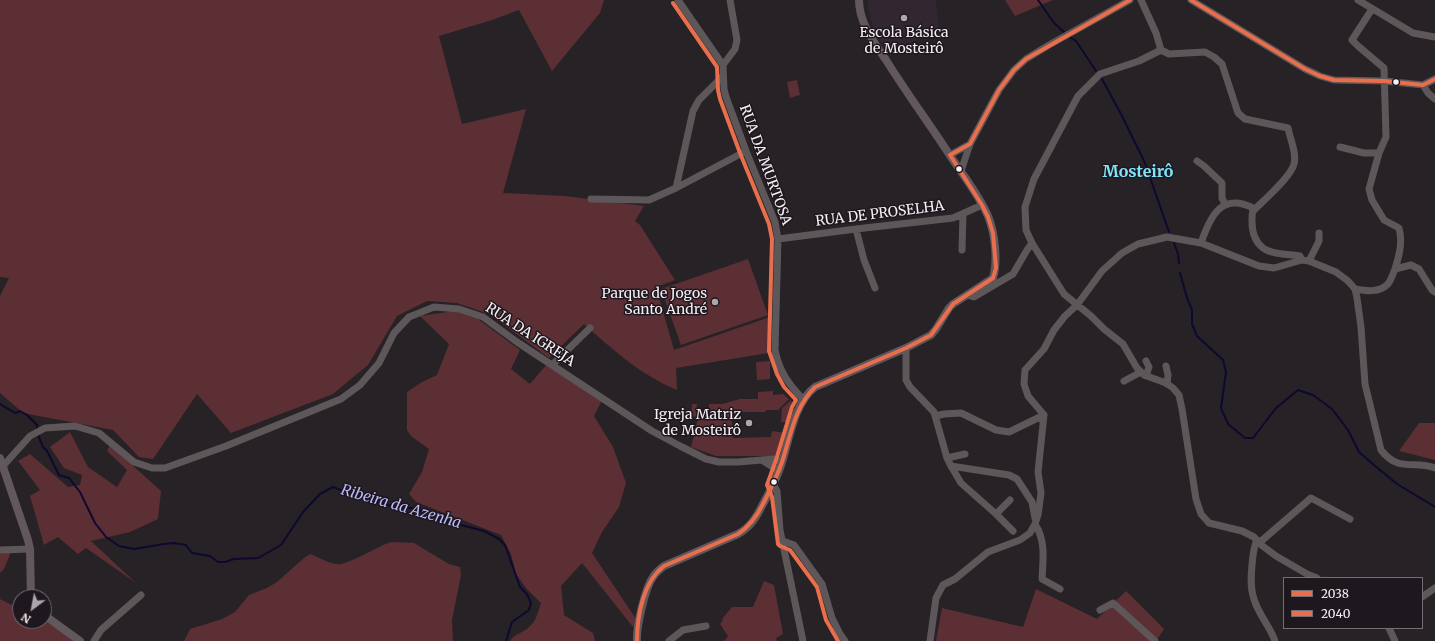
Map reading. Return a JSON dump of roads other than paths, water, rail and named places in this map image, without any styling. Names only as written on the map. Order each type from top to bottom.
[{"type":"main road","points":[[637,641],[638,624],[646,593],[651,579],[656,572],[664,566],[738,534],[746,529],[756,517],[779,471],[798,409],[803,399],[815,387],[906,348],[931,335],[953,304],[993,278],[996,268],[993,233],[988,217],[961,170],[867,31],[859,6],[860,0]]},
{"type":"main road","points":[[2,462],[27,532],[30,549],[31,589]]},
{"type":"main road","points":[[52,621],[80,641]]},
{"type":"street","points":[[678,0],[723,65],[735,49],[737,40],[730,0]]},
{"type":"street","points":[[961,170],[970,144],[999,90],[1014,70],[1026,59],[1049,45],[1130,0]]},
{"type":"street","points":[[1141,0],[1156,33],[1161,50],[1169,54],[1205,52],[1214,57],[1222,64],[1238,113],[1245,119],[1288,128],[1295,154],[1294,165],[1288,176],[1253,211]]},
{"type":"street","points":[[1191,0],[1305,69],[1320,76],[1334,80],[1384,81],[1423,85],[1435,79]]},
{"type":"street","points":[[1358,0],[1413,33],[1435,37]]},
{"type":"street","points":[[1355,289],[1368,292],[1388,284],[1396,269],[1401,247],[1401,235],[1399,228],[1384,220],[1372,200],[1369,189],[1379,153],[1386,137],[1384,68],[1352,40],[1372,9]]},
{"type":"street","points":[[1161,50],[1139,61],[1100,74],[1078,96],[1034,179],[1025,207],[1026,230],[1032,243],[1064,294],[1123,344],[1137,368],[1143,374],[1167,384],[1173,388],[1178,395],[1182,409],[1196,499],[1201,514],[1209,523],[1242,531],[1254,537],[1276,556],[1314,577]]},
{"type":"street","name":"RUA DA MURTOSA","points":[[723,65],[726,97],[775,222],[778,239],[775,350],[777,362],[781,371],[794,390],[803,399]]},
{"type":"street","points":[[676,188],[693,111],[699,100],[723,76]]},
{"type":"street","points":[[1423,85],[1428,93],[1435,99]]},
{"type":"street","points":[[950,155],[970,144]]},
{"type":"street","points":[[1340,147],[1364,153],[1379,153]]},
{"type":"street","points":[[591,199],[649,200],[676,188],[746,151]]},
{"type":"street","points":[[1197,161],[1222,183],[1222,198],[1225,204]]},
{"type":"street","points":[[1201,243],[1212,217],[1218,209],[1225,204],[1236,203],[1247,205],[1253,208],[1252,226],[1254,234],[1257,241],[1264,249],[1300,256],[1306,261],[1336,272],[1348,281],[1355,289],[1357,298],[1361,327],[1365,384],[1381,450],[1388,459],[1400,465],[1423,465],[1435,468]]},
{"type":"street","name":"RUA DE PROSELHA","points":[[778,239],[953,218],[982,205]]},
{"type":"street","points":[[962,250],[963,214]]},
{"type":"street","points":[[856,229],[864,260],[875,288]]},
{"type":"street","points":[[930,641],[936,598],[943,585],[956,579],[988,552],[1020,540],[1030,533],[1035,524],[1038,515],[1041,493],[1038,472],[1044,415],[1028,396],[1024,384],[1026,370],[1044,349],[1054,330],[1065,316],[1077,305],[1102,271],[1122,253],[1138,244],[1167,237],[1201,243],[1259,266],[1274,268],[1306,261],[1319,241],[1319,233]]},
{"type":"street","points":[[970,293],[974,297],[1013,274],[1032,243]]},
{"type":"street","points":[[1396,269],[1411,265],[1419,269],[1432,290],[1435,292]]},
{"type":"street","name":"RUA DA IGREJA","points":[[2,462],[30,436],[45,428],[75,426],[99,433],[116,445],[134,462],[152,468],[165,468],[195,458],[341,399],[360,385],[379,363],[394,333],[409,317],[434,307],[459,309],[483,317],[552,365],[652,431],[706,459],[719,462],[774,459],[782,462]]},
{"type":"street","points":[[552,365],[590,328]]},
{"type":"street","points":[[906,348],[906,380],[910,387],[934,412],[947,458],[951,466],[961,483],[1013,531]]},
{"type":"street","points":[[1124,381],[1143,374],[1149,367],[1146,361]]},
{"type":"street","points":[[1166,366],[1168,375],[1167,384]]},
{"type":"street","points":[[936,416],[962,413],[996,430],[1009,432],[1044,415]]},
{"type":"street","points":[[947,458],[965,454]]},
{"type":"street","points":[[762,460],[779,471]]},
{"type":"street","points":[[951,466],[1009,475],[1017,479],[1032,502],[1035,514],[1035,524],[1040,532],[1044,552],[1042,579],[1060,589]]},
{"type":"street","points":[[773,484],[777,491],[780,530],[803,641]]},
{"type":"street","points":[[1274,641],[1271,630],[1254,600],[1251,587],[1254,546],[1258,541],[1311,498],[1350,519]]},
{"type":"street","points":[[996,514],[1010,500]]},
{"type":"street","points":[[783,541],[794,545],[822,584],[832,618],[845,641]]},
{"type":"street","points":[[0,550],[30,549]]},
{"type":"street","points":[[1423,596],[1435,588]]},
{"type":"street","points":[[94,641],[101,630],[141,595]]},
{"type":"street","points":[[1100,610],[1113,603],[1155,641]]},
{"type":"street","points":[[668,641],[683,630],[706,626]]},
{"type":"street","points":[[1389,629],[1395,641]]},
{"type":"waterway","points":[[1038,0],[1054,23],[1064,32]]},
{"type":"waterway","points":[[1070,37],[1076,41],[1096,71]]},
{"type":"waterway","points":[[1102,79],[1145,163],[1169,232]]},
{"type":"waterway","points":[[1174,243],[1178,254],[1179,263]]},
{"type":"waterway","points":[[1180,273],[1192,310],[1192,324],[1197,336],[1223,360],[1226,372],[1221,408],[1228,424],[1245,438],[1253,438],[1276,408],[1298,390],[1313,395],[1332,409],[1348,430],[1359,452],[1397,484],[1435,507]]},
{"type":"waterway","name":"Ribeira da Azenha","points":[[0,404],[15,413],[20,411],[27,415],[37,425],[37,428]]},
{"type":"waterway","name":"Ribeira da Azenha","points":[[38,435],[59,475],[69,478],[80,492],[95,523],[106,537],[119,546],[134,549],[174,543],[186,545],[192,553],[210,556],[218,562],[225,562],[234,559],[258,558],[281,545],[303,512],[320,494],[333,487],[348,493],[370,497],[400,509],[413,508],[446,521],[484,531],[499,539],[505,545],[520,587],[527,594],[531,603],[529,610],[512,622],[506,641]]},
{"type":"place","name":"Escola Básica de Mosteirô","points":[[904,18]]},
{"type":"place","name":"Parque de Jogos Santo André","points":[[715,302]]},
{"type":"place","name":"Igreja Matriz de Mosteirô","points":[[749,423]]},
{"type":"district","name":"Mosteirô","points":[[1138,172]]}]
